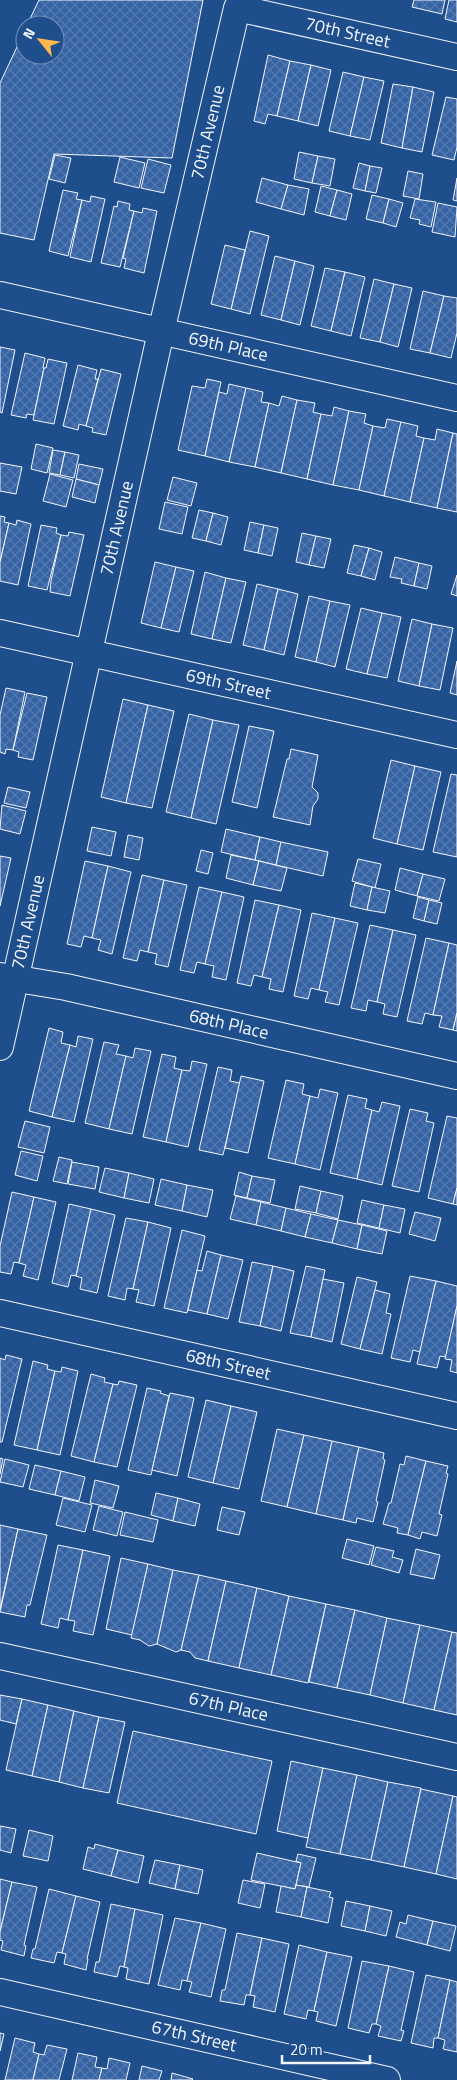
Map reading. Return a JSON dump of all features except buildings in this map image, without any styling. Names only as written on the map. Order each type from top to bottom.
[{"type":"street","name":"70th Street","points":[[237,8],[457,58]]},
{"type":"street","name":"70th Avenue","points":[[0,1046],[8,977],[88,652],[237,8]]},
{"type":"street","name":"69th Place","points":[[0,295],[457,398]]},
{"type":"street","name":"69th Street","points":[[0,633],[457,735]]},
{"type":"street","name":"68th Place","points":[[8,977],[66,987],[457,1076]]},
{"type":"street","name":"68th Street","points":[[0,1313],[457,1416]]},
{"type":"street","name":"67th Place","points":[[0,1656],[457,1757]]},
{"type":"street","name":"67th Street","points":[[0,1992],[387,2080]]}]
